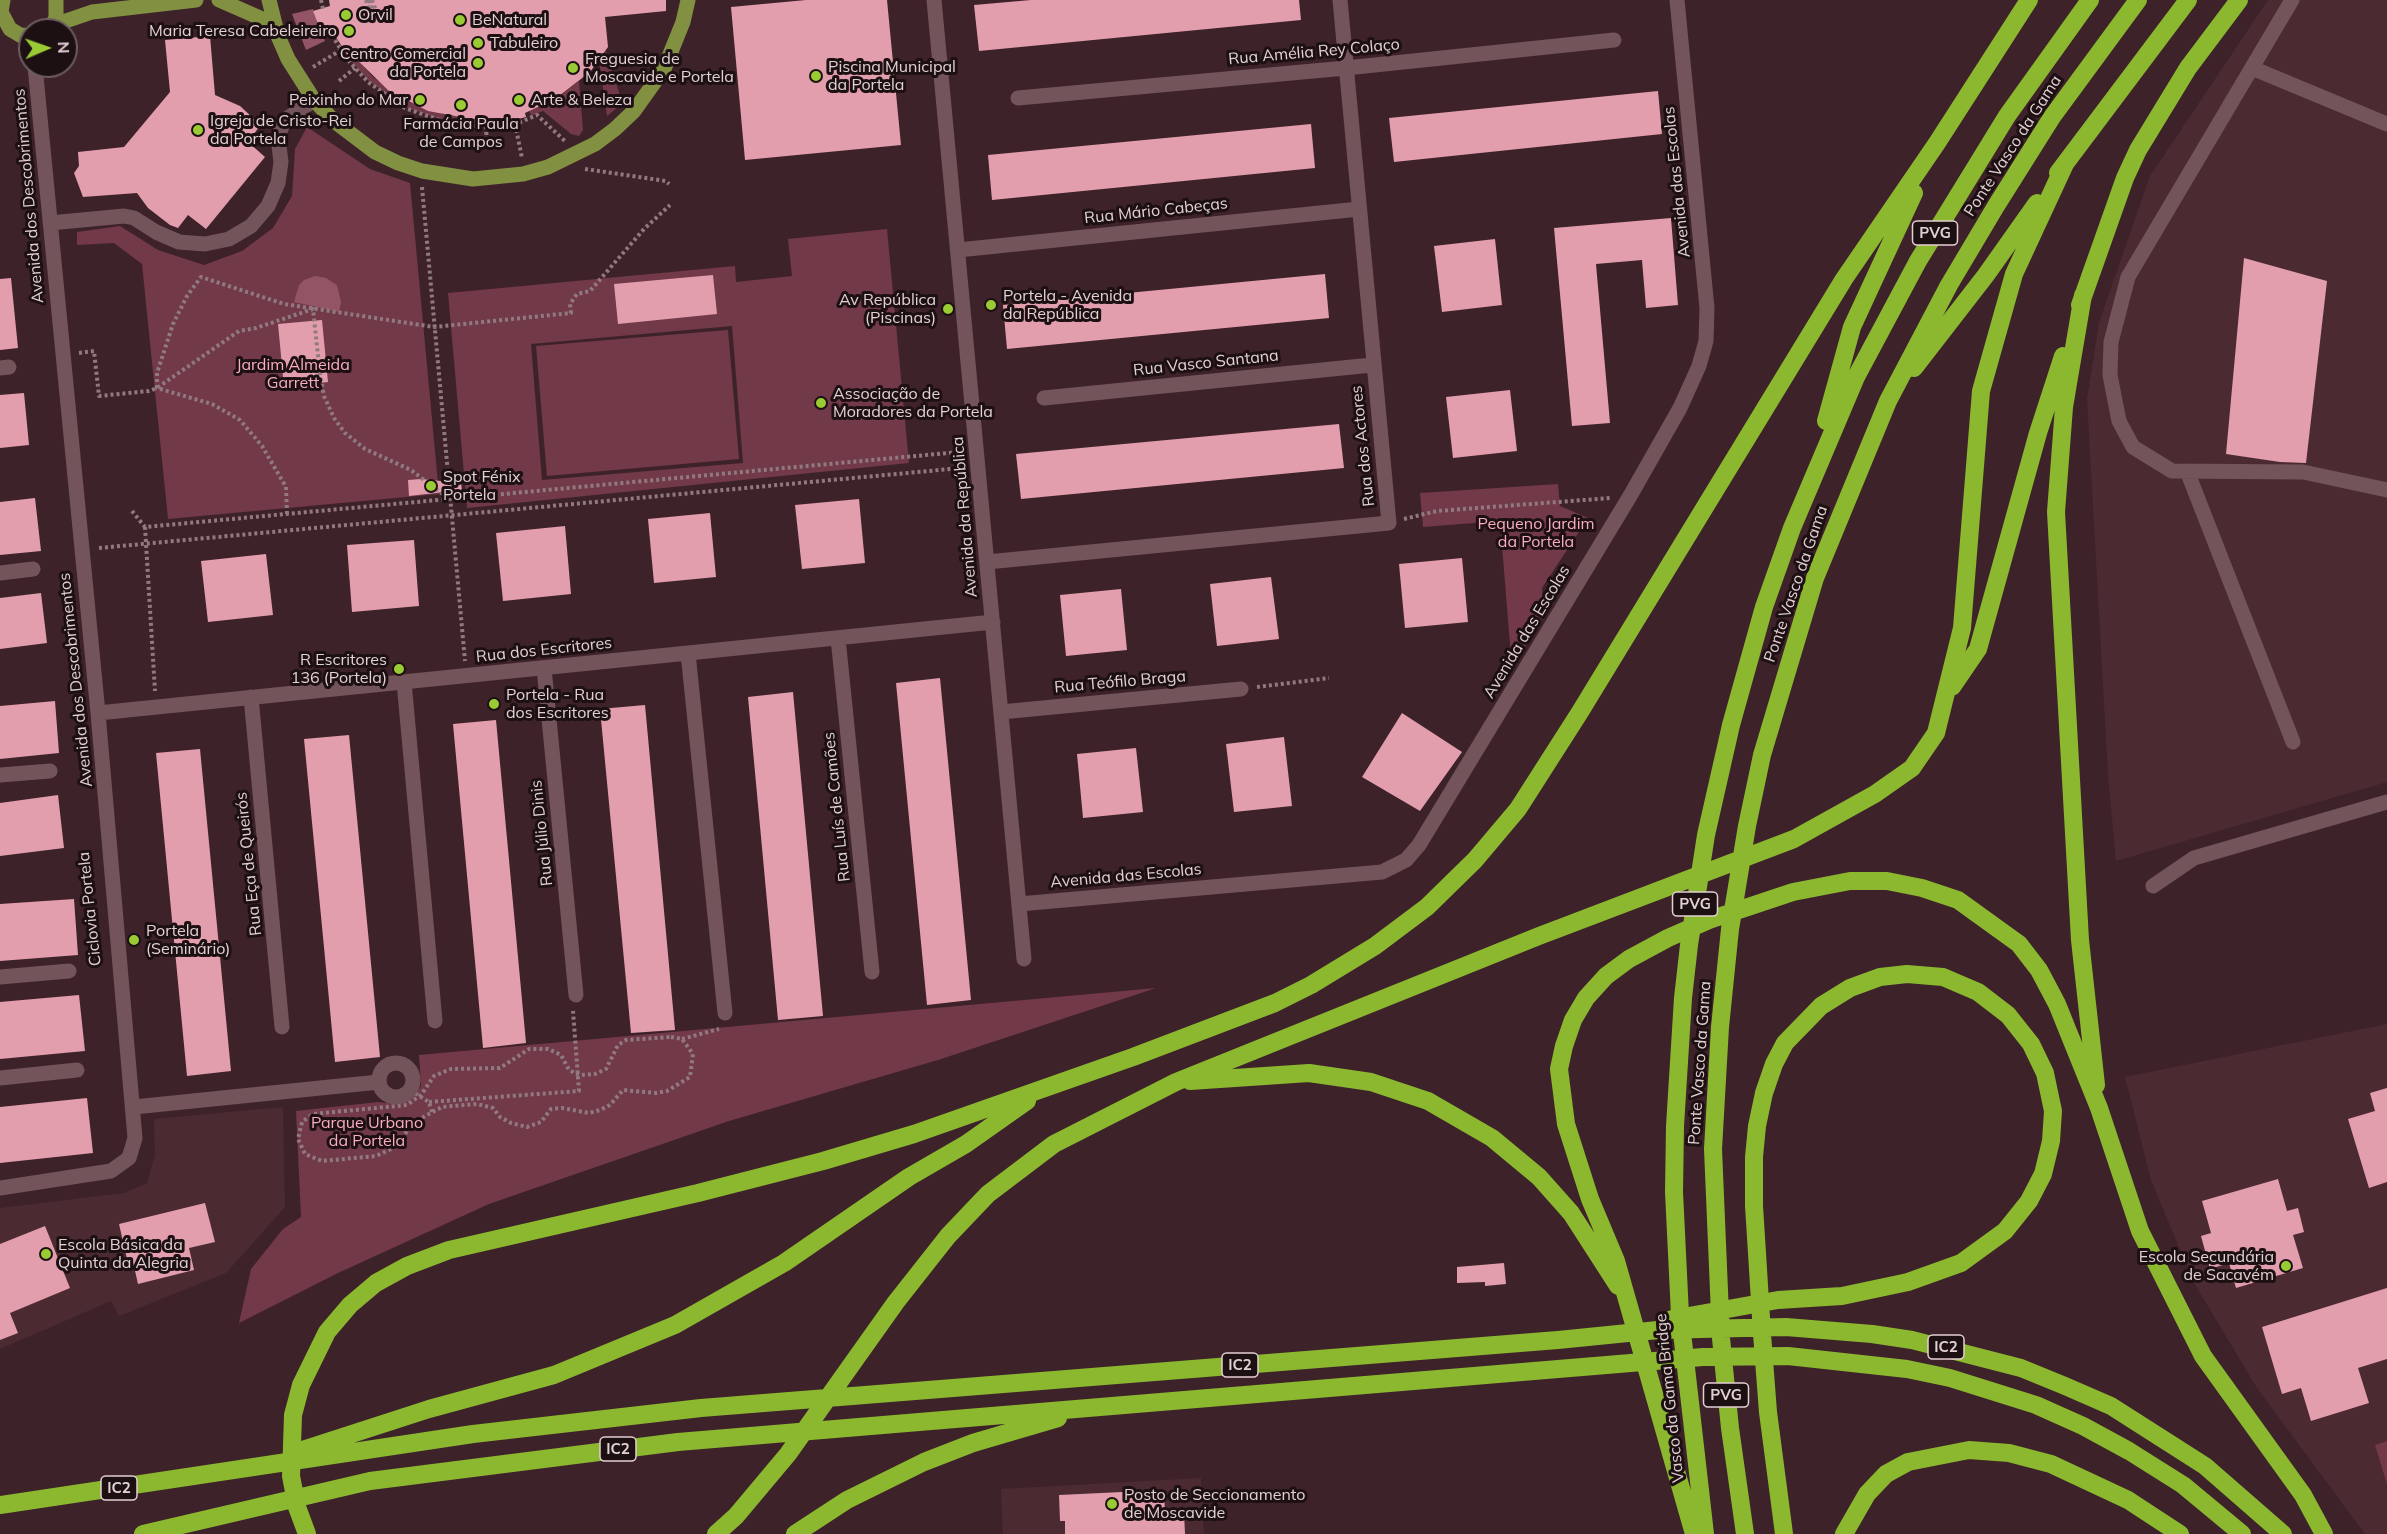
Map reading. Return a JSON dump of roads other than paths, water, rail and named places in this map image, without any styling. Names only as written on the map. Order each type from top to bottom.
[{"type":"highway","points":[[307,1534],[297,1507],[291,1448],[293,1415],[301,1384],[311,1359],[327,1332],[351,1305],[376,1283],[407,1266],[449,1250],[698,1193],[823,1161],[914,1134],[1046,1088],[1275,1004],[1311,985],[1406,924],[1475,861],[1518,809],[1580,712],[1845,279],[2029,0]]},
{"type":"highway","name":"Ponte Vasco da Gama","points":[[1676,1257],[1675,1126],[1683,998],[1711,810],[1731,725],[1764,607],[1810,483],[1856,377],[1918,261],[2007,116],[2090,0]]},
{"type":"highway","name":"Ponte Vasco da Gama","points":[[1745,1534],[1728,1417],[1717,1255],[1713,1149],[1724,979],[1738,875],[1754,791],[1801,618],[1841,511],[1888,400],[1949,285],[2002,196],[2052,117],[2138,0]]},
{"type":"highway","points":[[1888,400],[1986,275],[2065,164],[2188,0]]},
{"type":"highway","points":[[1946,697],[1978,649],[2038,433],[2083,295],[2125,178],[2138,150],[2188,68],[2239,0]]},
{"type":"highway","points":[[1810,483],[1852,327],[1937,142]]},
{"type":"highway","points":[[716,1534],[736,1516],[788,1454],[896,1302],[948,1236],[988,1194],[1015,1171],[1054,1144],[1176,1082],[1539,936],[1794,839],[1875,794],[1912,768],[1936,733],[1962,628],[1981,390],[2014,274],[2065,164]]},
{"type":"highway","points":[[2083,295],[2064,407],[2056,512],[2080,940],[2098,1108]]},
{"type":"highway","points":[[1694,1534],[1616,1261],[1590,1199],[1566,1124],[1559,1069],[1573,1020],[1586,998],[1606,976],[1629,959],[1709,920],[1821,885],[1859,881],[1898,883],[1958,900],[2019,944],[2039,970],[2057,1004],[2098,1108],[2140,1231],[2203,1356],[2303,1495],[2324,1534]]},
{"type":"highway","points":[[1558,1340],[1778,1300],[1842,1296],[1874,1291],[1938,1274],[1984,1249],[2006,1231],[2029,1201],[2043,1174],[2051,1141],[2053,1111],[2045,1073],[2031,1044],[2008,1015],[1978,992],[1943,977],[1907,974],[1880,977],[1850,988],[1821,1005],[1802,1022],[1785,1043],[1774,1064],[1760,1115],[1754,1157],[1757,1252],[1768,1412],[1784,1534]]},
{"type":"highway","points":[[1176,1082],[1309,1073],[1371,1082],[1428,1101],[1460,1117],[1519,1158],[1571,1213],[1628,1301]]},
{"type":"highway","points":[[238,1471],[429,1409],[554,1375],[675,1325],[783,1263],[909,1177],[966,1144],[1046,1088]]},
{"type":"highway","name":"Vasco da Gama Bridge","points":[[1676,1257],[1685,1367],[1705,1534]]},
{"type":"highway","name":"IC2","points":[[0,1505],[473,1434],[701,1408],[1699,1327],[1786,1327],[1872,1334],[1971,1353],[2020,1368],[2111,1406],[2205,1466],[2283,1534]]},
{"type":"highway","name":"IC2","points":[[154,1534],[319,1491],[547,1457],[678,1442],[1703,1357],[1788,1356],[1856,1362],[1950,1378],[2036,1405],[2083,1426],[2183,1485],[2242,1534]]},
{"type":"highway","points":[[795,1534],[872,1486],[935,1457],[1092,1408]]},
{"type":"highway","points":[[1844,1534],[1867,1494],[1886,1474],[1908,1462],[1969,1450],[2008,1453],[2051,1464],[2128,1500],[2180,1534]]},
{"type":"main road","points":[[54,18],[58,10],[56,0]]},
{"type":"main road","points":[[76,18],[92,12],[196,0]]},
{"type":"main road","points":[[219,0],[274,24]]},
{"type":"main road","points":[[269,0],[274,24],[288,59],[314,100],[353,138],[398,163],[431,173],[473,178],[523,174],[549,167],[580,153],[615,129],[634,111],[664,69],[681,30],[688,0]]},
{"type":"main road","points":[[1,8],[9,29],[18,34]]},
{"type":"street","name":"Avenida da República","points":[[934,0],[1024,959]]},
{"type":"street","name":"Rua dos Actores","points":[[987,562],[1389,523],[1372,365],[1340,0]]},
{"type":"street","name":"Avenida das Escolas","points":[[1019,904],[1382,872],[1406,860],[1419,845],[1630,496],[1691,388],[1706,341],[1705,276],[1677,0]]},
{"type":"street","points":[[2292,0],[2128,277],[2111,342],[2110,375],[2119,421],[2133,447],[2172,471],[2303,472],[2387,490]]},
{"type":"street","name":"Rua Amélia Rey Colaço","points":[[1018,98],[1346,68],[1614,40]]},
{"type":"street","points":[[2252,68],[2387,124]]},
{"type":"street","name":"Avenida dos Descobrimentos","points":[[2,1188],[116,1169],[129,1158],[133,1148],[134,1107],[36,78]]},
{"type":"street","points":[[50,223],[124,216],[134,218],[156,232],[179,242],[205,244],[229,239],[251,226],[268,206],[278,183],[281,162],[278,138],[282,126],[288,118],[314,100]]},
{"type":"street","name":"Rua Mário Cabeças","points":[[957,250],[1359,209]]},
{"type":"street","name":"Rua Vasco Santana","points":[[1044,398],[1372,365]]},
{"type":"street","points":[[2187,471],[2294,742]]},
{"type":"street","points":[[0,573],[33,569]]},
{"type":"street","name":"Rua dos Escritores","points":[[98,713],[993,622]]},
{"type":"street","name":"Rua Luís de Camões","points":[[838,638],[872,972]]},
{"type":"street","points":[[688,653],[725,1013]]},
{"type":"street","name":"Rua Júlio Dinis","points":[[544,668],[576,995]]},
{"type":"street","points":[[404,682],[435,1021]]},
{"type":"street","name":"Rua Teófilo Braga","points":[[1001,712],[1241,689]]},
{"type":"street","name":"Rua Eça de Queirós","points":[[251,697],[282,1027]]},
{"type":"street","points":[[0,775],[50,771]]},
{"type":"street","points":[[2153,886],[2194,858],[2387,802]]},
{"type":"street","points":[[0,977],[69,971]]},
{"type":"street","points":[[399,1064],[411,1074],[415,1093],[400,1097],[388,1096],[380,1088],[379,1082],[385,1067],[399,1064]]},
{"type":"street","points":[[0,1078],[77,1070]]},
{"type":"street","points":[[134,1107],[379,1082]]},
{"type":"place","name":"Orvil","points":[[346,15]]},
{"type":"place","name":"BeNatural","points":[[460,20]]},
{"type":"place","name":"Maria Teresa Cabeleireiro","points":[[349,31]]},
{"type":"place","name":"Tabuleiro","points":[[478,43]]},
{"type":"place","name":"Centro Comercial da Portela","points":[[478,63]]},
{"type":"place","name":"Freguesia de Moscavide e Portela","points":[[573,68]]},
{"type":"place","name":"Piscina Municipal da Portela","points":[[816,76]]},
{"type":"place","name":"Peixinho do Mar","points":[[420,100]]},
{"type":"place","name":"Arte & Beleza","points":[[519,100]]},
{"type":"place","name":"Farmácia Paula de Campos","points":[[461,105]]},
{"type":"place","name":"Igreja de Cristo-Rei da Portela","points":[[198,130]]},
{"type":"place","name":"Portela - Avenida da República","points":[[991,305]]},
{"type":"place","name":"Av República (Piscinas)","points":[[948,309]]},
{"type":"place","name":"Associação de Moradores da Portela","points":[[821,403]]},
{"type":"place","name":"Spot Fénix Portela","points":[[431,486]]},
{"type":"place","name":"R Escritores 136 (Portela)","points":[[399,669]]},
{"type":"place","name":"Portela - Rua dos Escritores","points":[[494,704]]},
{"type":"place","name":"Portela (Seminário)","points":[[134,940]]},
{"type":"place","name":"Escola Básica da Quinta da Alegria","points":[[46,1254]]},
{"type":"place","name":"Escola Secundária de Sacavém","points":[[2286,1266]]},
{"type":"place","name":"Posto de Seccionamento de Moscavide","points":[[1112,1504]]},
{"type":"park label","name":"Jardim Almeida Garrett","points":[[293,374]]},
{"type":"park label","name":"Pequeno Jardim da Portela","points":[[1536,533]]},
{"type":"park label","name":"Parque Urbano da Portela","points":[[367,1132]]}]
